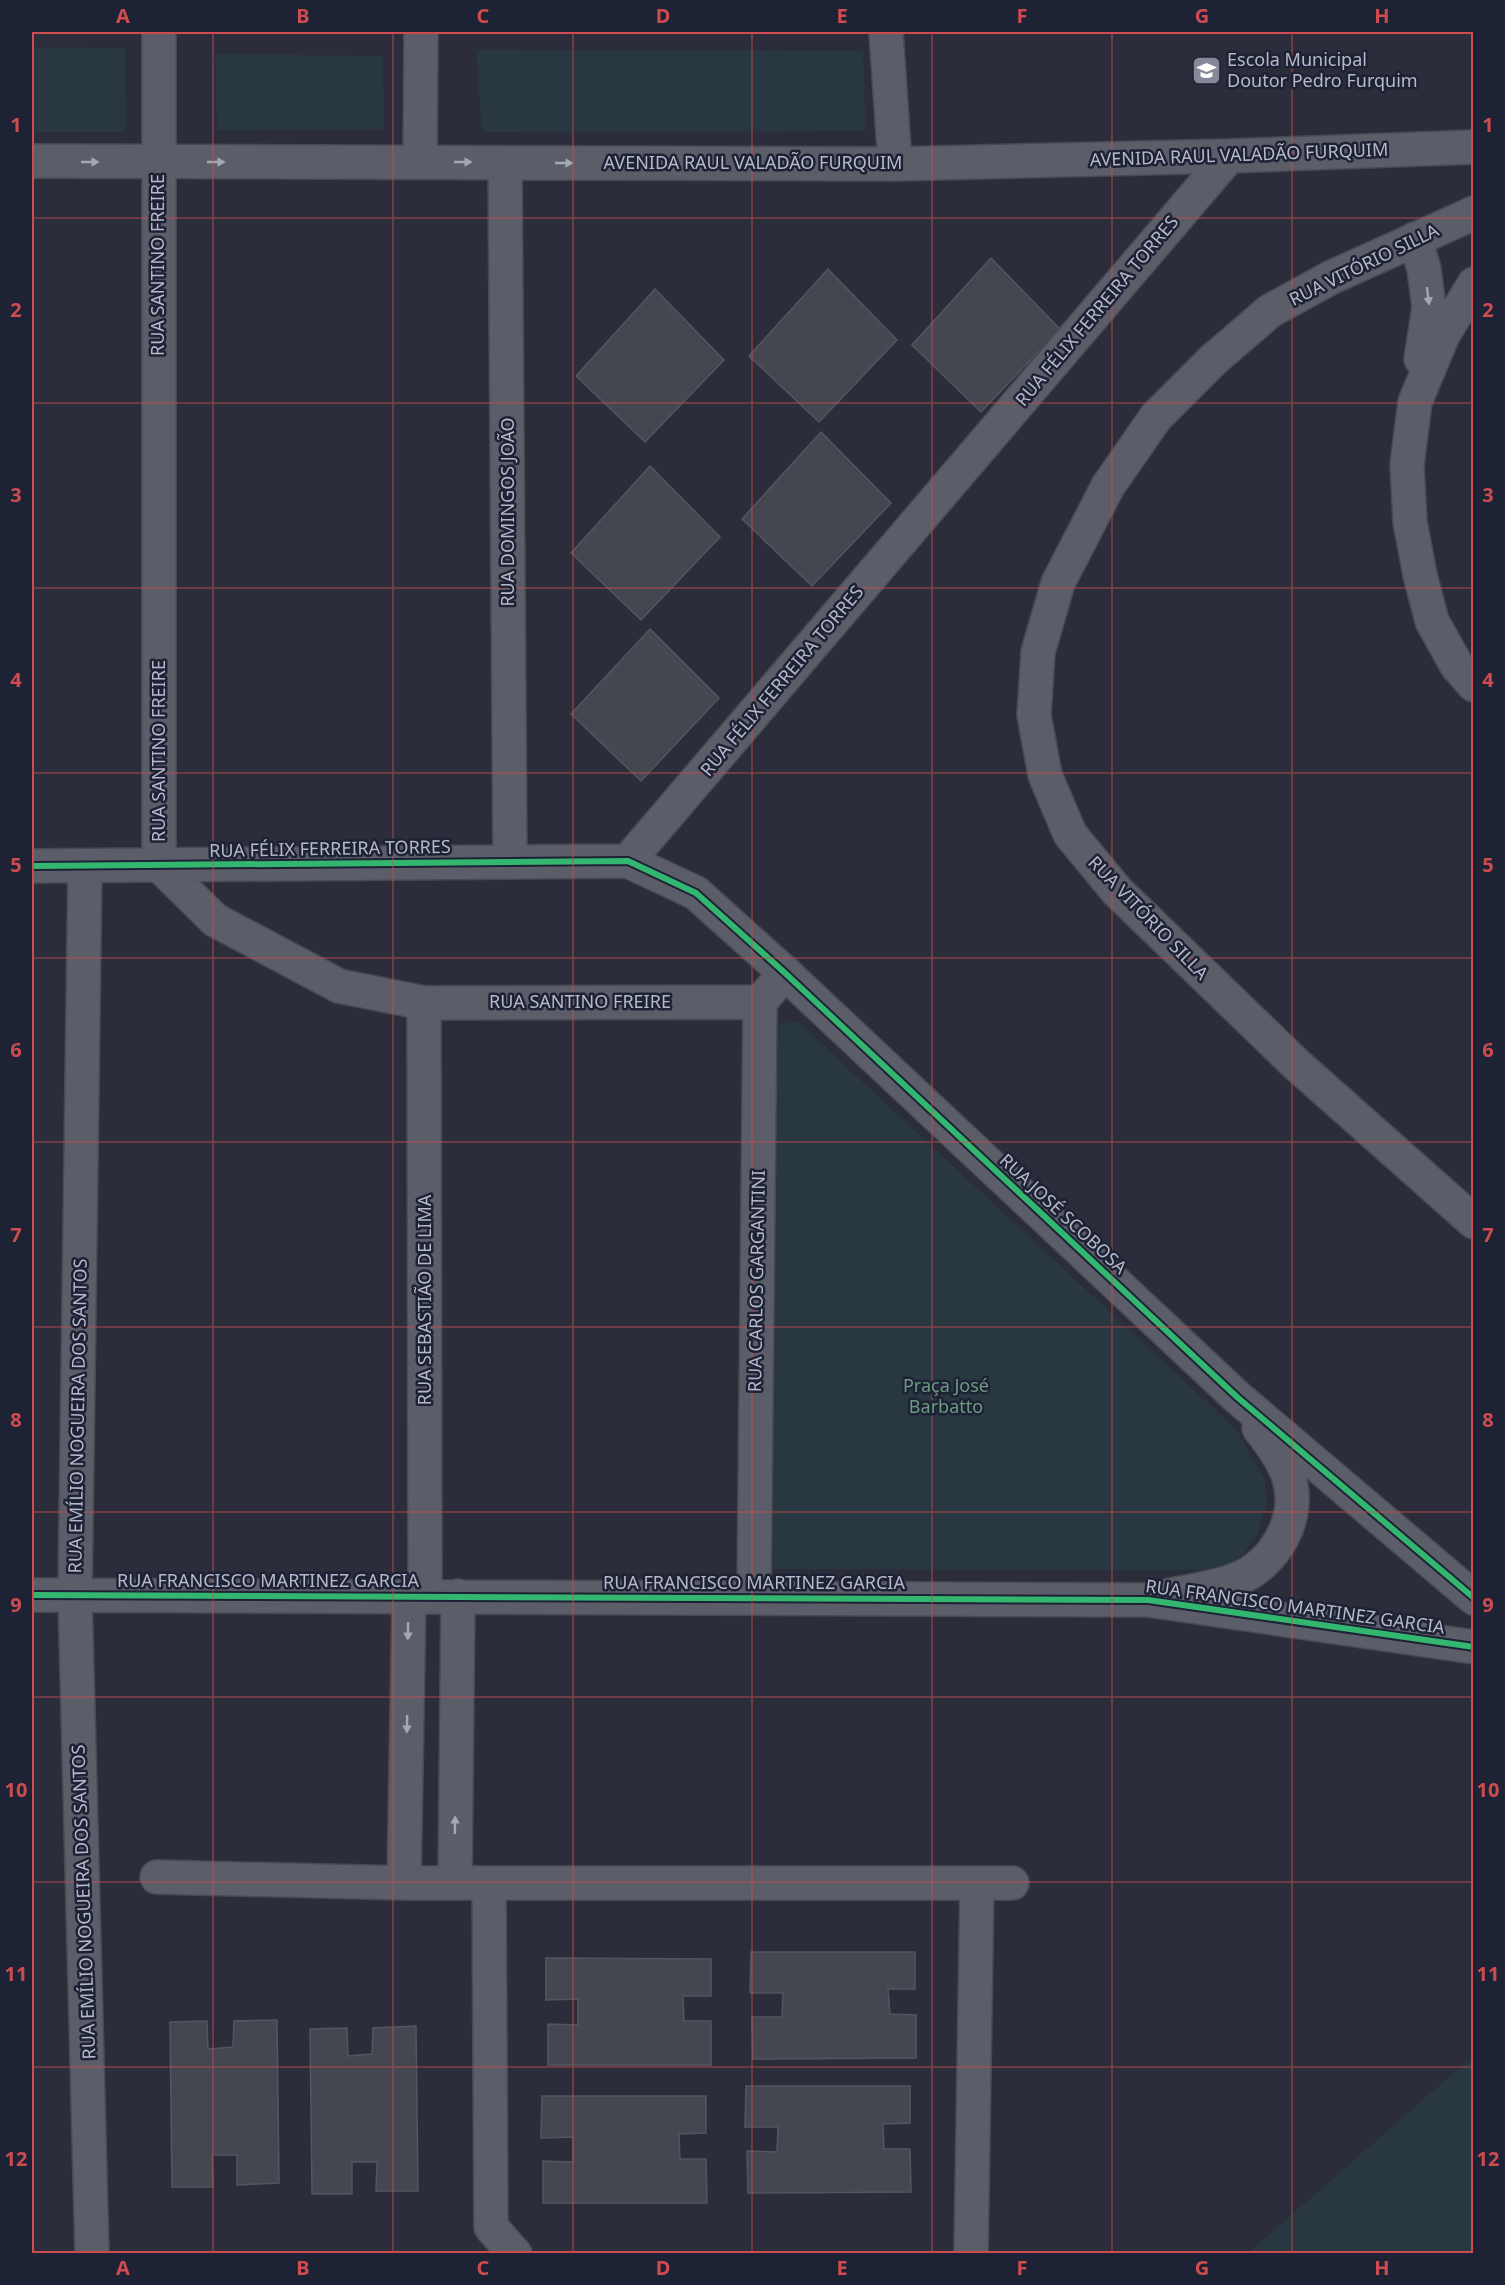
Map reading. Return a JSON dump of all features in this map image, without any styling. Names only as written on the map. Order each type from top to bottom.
[{"type":"street","name":"RUA SANTINO FREIRE","points":[[159,32],[159,865],[215,920],[339,986],[424,1003],[760,1002]]},
{"type":"street","points":[[420,162],[421,32]]},
{"type":"street","points":[[886,32],[895,164]]},
{"type":"street","name":"AVENIDA RAUL VALADÃO FURQUIM","points":[[32,161],[895,164],[1229,156],[1473,147]]},
{"type":"street","name":"RUA FÉLIX FERREIRA TORRES","points":[[32,866],[628,861],[1229,156]]},
{"type":"street","name":"RUA DOMINGOS JOÃO","points":[[505,163],[510,862]]},
{"type":"street","name":"RUA VITÓRIO SILLA","points":[[1473,213],[1330,278],[1270,312],[1213,360],[1156,417],[1108,486],[1058,583],[1038,652],[1034,715],[1045,775],[1070,834],[1117,891],[1296,1064],[1473,1222]]},
{"type":"street","points":[[1415,239],[1424,269],[1429,307],[1407,465],[1410,522],[1432,621],[1457,666],[1473,685]]},
{"type":"street","points":[[1415,402],[1443,335],[1473,284]]},
{"type":"street","name":"RUA JOSÉ SCOBOSA","points":[[628,861],[696,893],[785,973],[1237,1397],[1473,1598]]},
{"type":"street","name":"RUA EMÍLIO NOGUEIRA DOS SANTOS","points":[[85,866],[75,1595],[92,2253]]},
{"type":"street","points":[[760,1002],[785,973]]},
{"type":"street","name":"RUA CARLOS GARGANTINI","points":[[754,1598],[760,1002]]},
{"type":"street","name":"RUA SEBASTIÃO DE LIMA","points":[[404,1883],[417,1596],[424,1003]]},
{"type":"street","points":[[1148,1600],[1235,1580],[1263,1564],[1283,1537],[1292,1509],[1288,1476],[1271,1444],[1237,1397]]},
{"type":"street","name":"RUA FRANCISCO MARTINEZ GARCIA","points":[[32,1595],[1148,1600],[1473,1647]]},
{"type":"street","points":[[455,1883],[458,1596]]},
{"type":"street","points":[[157,1877],[404,1883],[1012,1883]]},
{"type":"street","points":[[489,1883],[491,2227],[515,2253]]},
{"type":"street","points":[[971,2253],[977,1883]]},
{"type":"green space","points":[[32,47],[125,48],[126,132],[32,132]]},
{"type":"green space","points":[[476,50],[863,51],[866,131],[482,132]]},
{"type":"green space","points":[[215,54],[383,56],[384,129],[217,130]]},
{"type":"green space","name":"Praça José Barbatto","points":[[797,1021],[1236,1429],[1265,1480],[1267,1503],[1257,1535],[1245,1552],[1225,1570],[768,1569],[778,1025]]},
{"type":"green space","points":[[1473,2056],[1473,2253],[1248,2253]]},
{"type":"building","points":[[991,258],[1060,329],[981,412],[912,345]]},
{"type":"building","points":[[828,269],[897,340],[819,422],[749,356]]},
{"type":"building","points":[[655,289],[724,360],[645,442],[576,376]]},
{"type":"building","points":[[821,432],[891,503],[812,586],[742,519]]},
{"type":"building","points":[[650,466],[720,537],[641,620],[571,553]]},
{"type":"building","points":[[650,629],[719,698],[641,781],[571,714]]},
{"type":"building","points":[[751,1952],[915,1952],[915,1989],[888,1989],[890,2014],[916,2015],[916,2058],[753,2059],[752,2017],[782,2017],[783,1993],[750,1993]]},
{"type":"building","points":[[546,1958],[711,1959],[711,1996],[683,1996],[684,2021],[711,2021],[711,2065],[548,2065],[548,2024],[578,2025],[578,1999],[546,2000]]},
{"type":"building","points":[[277,2020],[279,2183],[237,2185],[237,2155],[212,2155],[213,2187],[172,2187],[170,2022],[207,2021],[208,2049],[233,2047],[234,2021]]},
{"type":"building","points":[[416,2026],[418,2191],[376,2191],[377,2162],[352,2162],[352,2194],[312,2194],[310,2029],[347,2028],[348,2056],[372,2054],[373,2028]]},
{"type":"building","points":[[746,2086],[910,2086],[910,2123],[883,2124],[884,2149],[910,2149],[911,2192],[748,2193],[747,2151],[777,2152],[778,2127],[745,2127]]},
{"type":"building","points":[[542,2096],[706,2096],[706,2133],[679,2134],[680,2159],[706,2159],[707,2203],[543,2203],[543,2161],[573,2162],[573,2137],[541,2138]]},
{"type":"cycle path","points":[[32,866],[628,861],[696,893],[785,973],[1237,1397],[1474,1598]]},
{"type":"cycle path","points":[[32,1595],[1148,1600],[1474,1647]]},
{"type":"place","name":"Escola Municipal Doutor Pedro Furquim","points":[[1206,70]]}]
